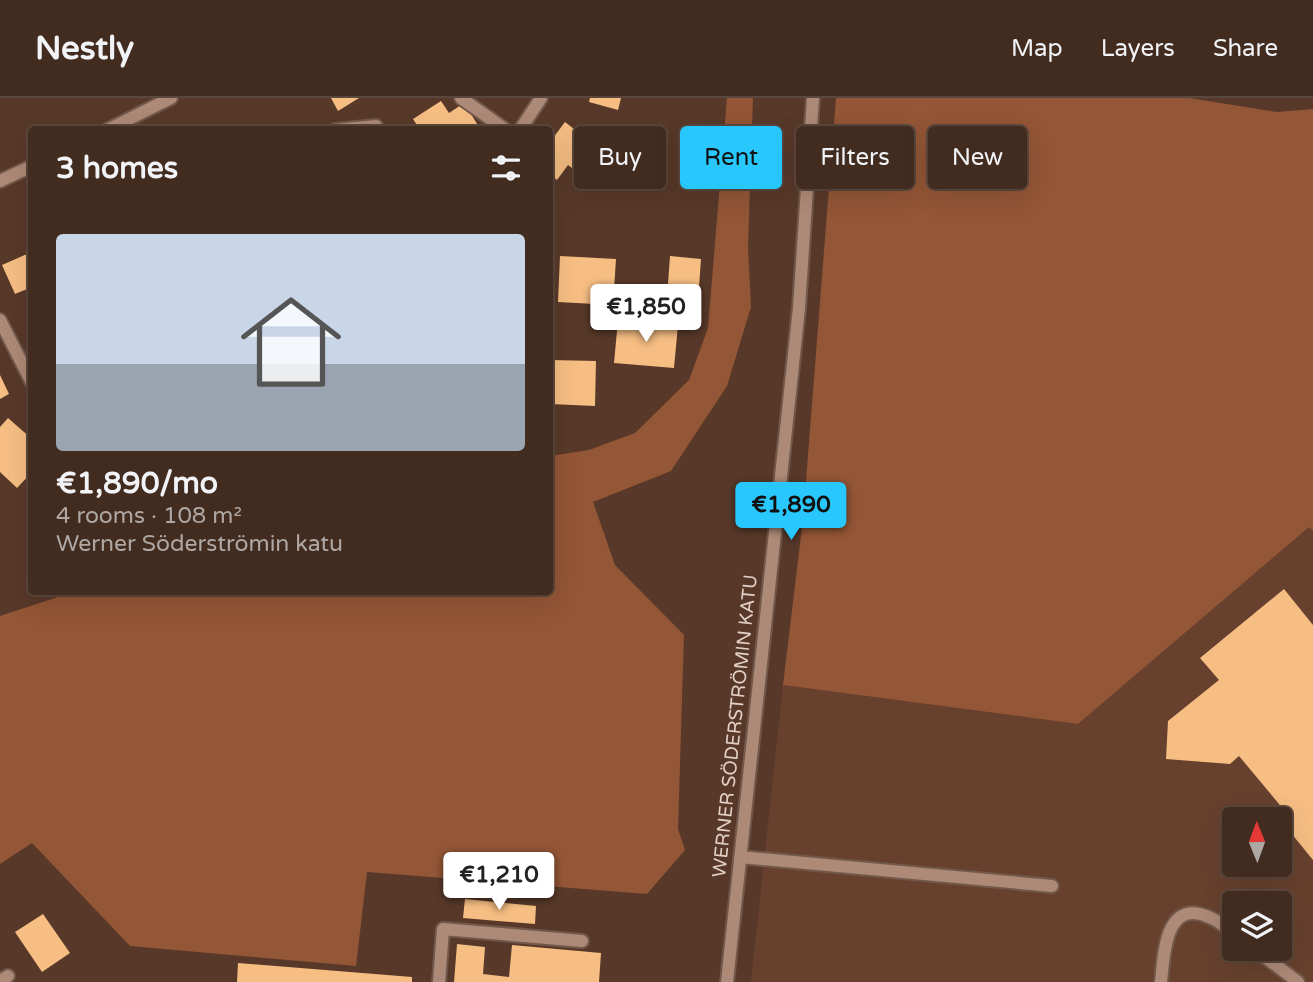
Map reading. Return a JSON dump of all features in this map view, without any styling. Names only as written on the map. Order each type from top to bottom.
[{"type":"street","points":[[115,126],[172,98]]},
{"type":"street","points":[[461,98],[500,126]]},
{"type":"street","points":[[523,126],[541,98]]},
{"type":"street","name":"WERNER SÖDERSTRÖMIN KATU","points":[[727,982],[799,308],[813,98]]},
{"type":"street","points":[[0,181],[28,168]]},
{"type":"street","points":[[0,320],[28,375]]},
{"type":"street","points":[[740,856],[1052,886]]},
{"type":"street","points":[[1161,982],[1165,939],[1173,923],[1186,915],[1199,914],[1212,918],[1222,925]]},
{"type":"street","points":[[439,982],[443,929],[582,941]]},
{"type":"street","points":[[1270,961],[1298,982]]},
{"type":"shaded area","points":[[727,98],[753,98],[752,126],[725,126]]},
{"type":"shaded area","points":[[836,98],[1189,98],[1277,112],[1313,109],[1313,531],[1309,527],[1078,724],[783,685],[803,519],[829,189],[914,189],[914,126],[834,126]]},
{"type":"shaded area","points":[[719,189],[750,189],[748,247],[751,307],[727,386],[671,471],[593,502],[615,565],[684,635],[678,829],[685,850],[647,894],[367,872],[356,966],[130,946],[32,843],[0,864],[0,616],[64,595],[553,595],[553,456],[589,450],[635,433],[689,380],[708,328]]},
{"type":"shaded area","points":[[1309,526],[1313,531],[1313,982],[751,982],[783,685],[1078,724]]},
{"type":"building","points":[[331,98],[359,98],[338,111]]},
{"type":"building","points":[[590,98],[621,98],[618,110],[589,102]]},
{"type":"building","points":[[441,101],[449,113],[464,103],[478,126],[417,126],[413,119]]},
{"type":"building","points":[[565,122],[574,129],[574,170],[568,165],[557,180],[553,177],[553,138]]},
{"type":"building","points":[[27,254],[28,289],[15,294],[2,265]]},
{"type":"building","points":[[560,256],[616,259],[613,305],[558,302]]},
{"type":"building","points":[[670,256],[701,259],[697,315],[666,312]]},
{"type":"building","points":[[618,320],[678,325],[674,368],[614,363]]},
{"type":"building","points":[[553,360],[596,361],[595,406],[553,404]]},
{"type":"building","points":[[0,375],[9,394],[0,399]]},
{"type":"building","points":[[8,418],[28,436],[28,476],[17,488],[0,472],[0,427]]},
{"type":"building","points":[[1284,589],[1313,625],[1313,860],[1292,834],[1292,807],[1282,807],[1239,756],[1230,764],[1166,759],[1168,721],[1219,680],[1200,658]]},
{"type":"building","points":[[465,899],[536,906],[535,924],[463,918]]},
{"type":"building","points":[[43,914],[70,953],[42,972],[15,932]]},
{"type":"building","points":[[457,944],[485,947],[483,974],[509,977],[512,945],[601,953],[599,982],[454,982]]},
{"type":"building","points":[[238,963],[412,977],[412,982],[237,982]]}]
